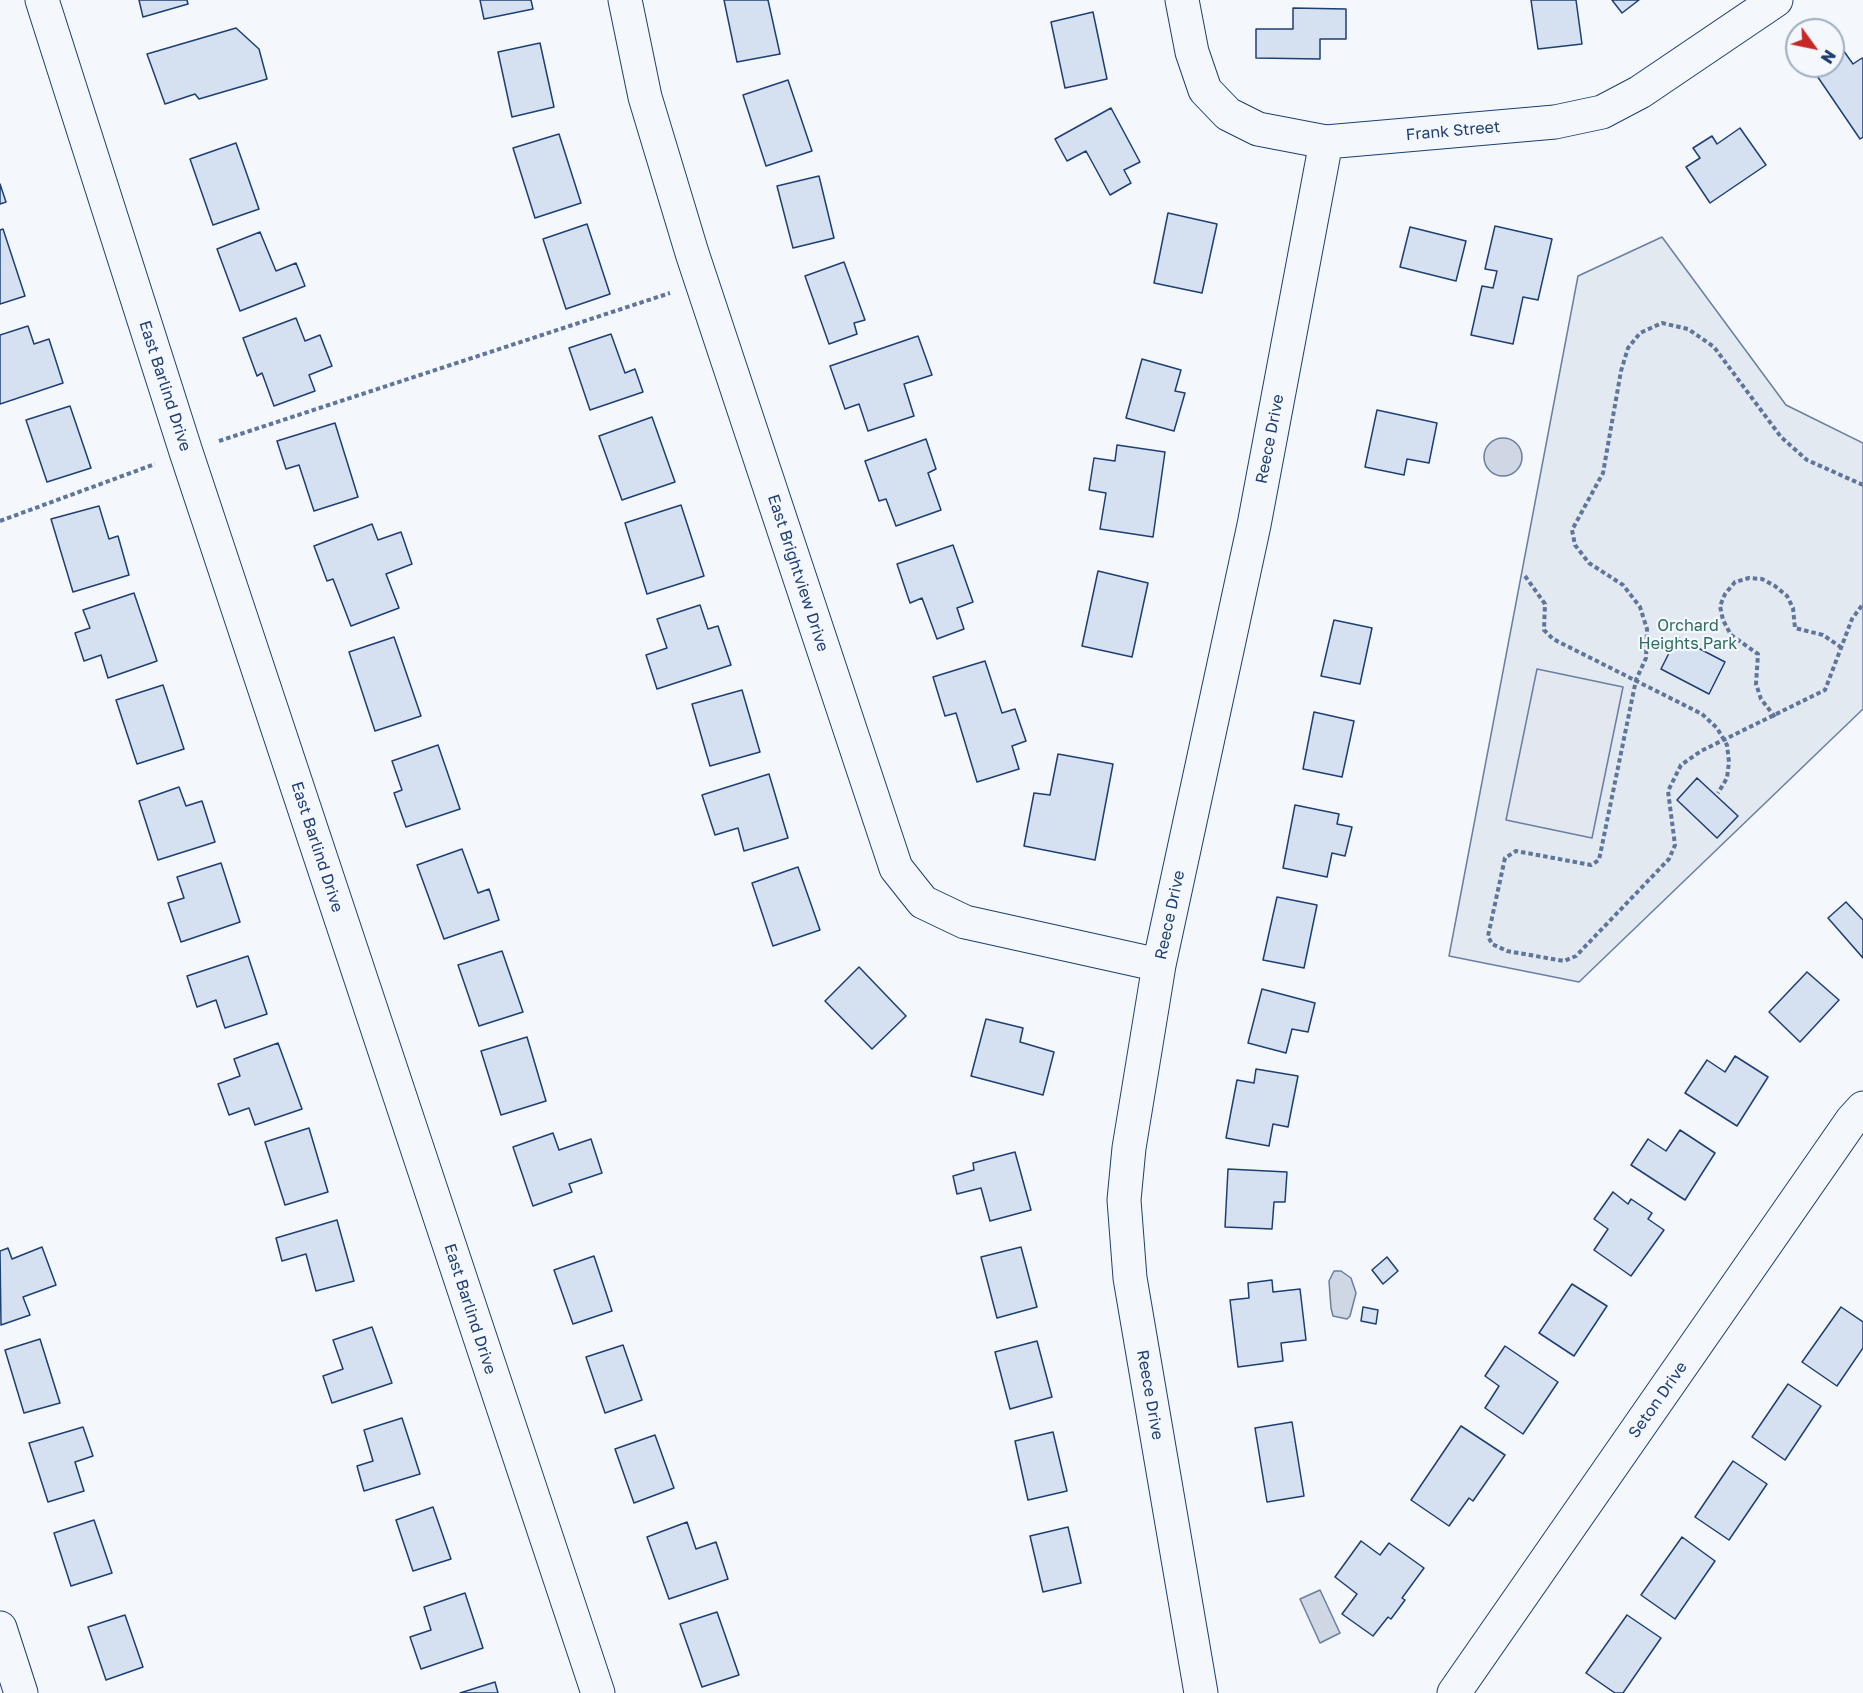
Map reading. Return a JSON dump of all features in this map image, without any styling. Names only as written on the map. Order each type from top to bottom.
[{"type":"street","name":"East Barlind Drive","points":[[42,0],[186,452],[598,1693]]},
{"type":"street","name":"East Brightview Drive","points":[[625,0],[645,97],[702,282],[896,868],[923,902],[964,922],[1159,965]]},
{"type":"street","name":"Frank Street","points":[[1182,0],[1192,52],[1205,90],[1228,114],[1258,129],[1326,142],[1555,122],[1602,111],[1640,92],[1776,0]]},
{"type":"street","name":"Reece Drive","points":[[1201,1693],[1130,1278],[1124,1200],[1129,1148],[1159,965],[1254,525],[1326,142]]},
{"type":"street","name":"Seton Drive","points":[[1454,1693],[1852,1120],[1863,1108]]},
{"type":"street","points":[[0,1628],[21,1693]]},
{"type":"path","points":[[342,401],[702,282]]},
{"type":"path","points":[[1863,485],[1807,460],[1781,437],[1714,347],[1697,335],[1688,329],[1662,323],[1640,333],[1628,348],[1621,371],[1603,473],[1572,530],[1575,545],[1589,563],[1623,585],[1640,607],[1647,629],[1646,658],[1636,680],[1599,860],[1591,865],[1516,850],[1505,858],[1488,936],[1492,944],[1507,951],[1564,961],[1576,956],[1669,859],[1675,844],[1668,791],[1681,765],[1701,751],[1775,717],[1825,690],[1852,619],[1863,604]]},
{"type":"path","points":[[1525,576],[1545,604],[1544,630],[1553,639],[1702,714],[1717,728],[1724,740],[1729,762],[1727,778],[1718,793]]},
{"type":"path","points":[[1775,717],[1761,699],[1755,684],[1758,654],[1731,635],[1723,620],[1720,606],[1725,594],[1735,582],[1749,578],[1762,579],[1774,586],[1790,602],[1796,628],[1823,635],[1842,648]]},
{"type":"green space","name":"Orchard Heights Park","points":[[1662,237],[1786,405],[1863,443],[1863,709],[1579,982],[1449,956],[1578,276]]},
{"type":"shaded area","points":[[1503,438],[1516,444],[1522,457],[1516,470],[1503,476],[1490,470],[1484,457],[1490,444]]},
{"type":"shaded area","points":[[1537,669],[1623,687],[1592,838],[1506,820]]},
{"type":"shaded area","points":[[1334,1271],[1341,1271],[1351,1278],[1356,1293],[1350,1316],[1347,1319],[1333,1316],[1329,1281]]},
{"type":"shaded area","points":[[1320,1590],[1340,1633],[1320,1643],[1300,1599]]},
{"type":"building","points":[[139,0],[187,0],[188,4],[143,17]]},
{"type":"building","points":[[480,0],[531,0],[533,9],[484,19]]},
{"type":"building","points":[[724,0],[768,0],[780,54],[737,62]]},
{"type":"building","points":[[1531,0],[1576,0],[1582,44],[1538,49]]},
{"type":"building","points":[[1612,0],[1639,0],[1622,13]]},
{"type":"building","points":[[1293,8],[1346,9],[1346,39],[1320,39],[1320,59],[1256,58],[1256,29],[1293,29]]},
{"type":"building","points":[[1093,12],[1107,79],[1065,88],[1051,22]]},
{"type":"building","points":[[236,28],[259,49],[267,79],[199,99],[195,94],[165,104],[147,54]]},
{"type":"building","points":[[540,43],[554,107],[512,117],[498,52]]},
{"type":"building","points":[[1845,53],[1853,64],[1862,58],[1863,60],[1863,137],[1860,139],[1818,78],[1845,78]]},
{"type":"building","points":[[788,80],[812,151],[766,166],[743,95]]},
{"type":"building","points":[[1111,108],[1140,162],[1124,170],[1131,183],[1110,195],[1086,151],[1067,161],[1055,139]]},
{"type":"building","points":[[1740,128],[1766,165],[1710,203],[1686,167],[1700,158],[1693,148],[1712,136],[1717,144]]},
{"type":"building","points":[[559,134],[581,203],[535,218],[513,148]]},
{"type":"building","points":[[236,143],[259,209],[213,225],[190,159]]},
{"type":"building","points":[[819,176],[834,238],[793,248],[777,186]]},
{"type":"building","points":[[0,184],[6,202],[0,204]]},
{"type":"building","points":[[1168,213],[1217,224],[1202,293],[1154,283]]},
{"type":"building","points":[[587,224],[610,294],[566,309],[543,239]]},
{"type":"building","points":[[1495,226],[1552,239],[1538,300],[1523,297],[1513,344],[1471,335],[1482,286],[1493,288],[1497,271],[1485,269]]},
{"type":"building","points":[[1410,227],[1466,241],[1456,281],[1400,267]]},
{"type":"building","points":[[3,229],[25,296],[0,304],[0,230]]},
{"type":"building","points":[[260,232],[276,271],[296,263],[305,286],[240,311],[217,249]]},
{"type":"building","points":[[844,262],[865,320],[854,323],[857,334],[829,344],[805,276]]},
{"type":"building","points":[[296,318],[305,341],[320,335],[332,366],[309,375],[315,391],[274,406],[262,373],[257,376],[243,338]]},
{"type":"building","points":[[28,326],[34,344],[49,339],[63,383],[0,404],[0,335]]},
{"type":"building","points":[[611,334],[625,373],[635,369],[643,392],[590,410],[569,348]]},
{"type":"building","points":[[918,336],[932,375],[904,384],[914,416],[868,431],[859,404],[845,409],[830,366]]},
{"type":"building","points":[[1142,359],[1181,370],[1175,391],[1185,393],[1174,431],[1126,418]]},
{"type":"building","points":[[70,406],[91,468],[47,482],[26,420]]},
{"type":"building","points":[[1377,410],[1437,423],[1429,463],[1407,459],[1404,475],[1365,467]]},
{"type":"building","points":[[652,417],[675,482],[622,500],[599,436]]},
{"type":"building","points":[[335,423],[358,497],[314,511],[299,465],[286,469],[277,441]]},
{"type":"building","points":[[926,439],[936,469],[928,473],[941,510],[896,526],[886,499],[879,501],[865,461]]},
{"type":"building","points":[[1117,445],[1165,452],[1153,537],[1100,529],[1106,493],[1089,490],[1094,458],[1115,461]]},
{"type":"building","points":[[681,505],[704,576],[647,594],[625,523]]},
{"type":"building","points":[[99,506],[109,539],[118,536],[129,575],[73,592],[51,519]]},
{"type":"building","points":[[372,524],[378,540],[401,532],[412,564],[386,574],[399,608],[351,626],[333,579],[327,581],[314,546]]},
{"type":"building","points":[[953,545],[973,602],[957,608],[964,629],[937,639],[922,598],[910,603],[897,564]]},
{"type":"building","points":[[1098,571],[1148,583],[1132,657],[1082,646]]},
{"type":"building","points":[[134,593],[157,661],[108,678],[101,655],[84,661],[75,633],[90,628],[83,610]]},
{"type":"building","points":[[700,605],[708,629],[718,626],[731,665],[657,689],[646,655],[667,648],[657,619]]},
{"type":"building","points":[[1334,620],[1372,628],[1360,684],[1321,676]]},
{"type":"building","points":[[394,637],[421,716],[375,731],[349,652]]},
{"type":"building","points":[[1677,637],[1725,662],[1709,694],[1661,669]]},
{"type":"building","points":[[985,661],[1002,713],[1015,709],[1026,741],[1012,746],[1019,769],[977,782],[956,713],[945,716],[933,677]]},
{"type":"building","points":[[163,685],[184,749],[137,764],[116,700]]},
{"type":"building","points":[[742,690],[760,752],[710,766],[692,704]]},
{"type":"building","points":[[1314,712],[1354,721],[1342,777],[1303,769]]},
{"type":"building","points":[[438,745],[460,809],[406,827],[394,793],[402,790],[392,761]]},
{"type":"building","points":[[1058,754],[1113,764],[1095,860],[1024,846],[1034,793],[1050,795]]},
{"type":"building","points":[[769,774],[788,838],[744,851],[738,828],[715,835],[702,795]]},
{"type":"building","points":[[1697,778],[1738,816],[1717,838],[1677,800]]},
{"type":"building","points":[[179,787],[186,806],[202,801],[215,842],[158,860],[139,801]]},
{"type":"building","points":[[1295,805],[1339,814],[1337,824],[1352,827],[1345,856],[1332,853],[1327,877],[1283,868]]},
{"type":"building","points":[[462,849],[478,893],[489,889],[499,920],[444,939],[417,865]]},
{"type":"building","points":[[221,863],[240,922],[181,942],[168,903],[184,898],[177,877]]},
{"type":"building","points":[[798,867],[820,930],[773,946],[752,883]]},
{"type":"building","points":[[1277,897],[1317,905],[1304,968],[1263,960]]},
{"type":"building","points":[[1846,902],[1863,920],[1863,958],[1828,918]]},
{"type":"building","points":[[502,951],[523,1012],[479,1026],[458,965]]},
{"type":"building","points":[[248,956],[267,1014],[225,1028],[216,1000],[197,1007],[187,976]]},
{"type":"building","points":[[859,967],[906,1016],[872,1049],[825,1001]]},
{"type":"building","points":[[1807,972],[1839,1000],[1800,1042],[1769,1012]]},
{"type":"building","points":[[1262,989],[1315,1003],[1308,1032],[1292,1029],[1286,1053],[1248,1043]]},
{"type":"building","points":[[986,1019],[1023,1028],[1020,1042],[1054,1052],[1043,1095],[971,1076]]},
{"type":"building","points":[[527,1037],[546,1101],[501,1115],[481,1051]]},
{"type":"building","points":[[278,1043],[302,1109],[255,1125],[249,1108],[229,1115],[218,1084],[240,1076],[234,1059]]},
{"type":"building","points":[[1735,1056],[1768,1077],[1737,1126],[1685,1093],[1707,1060],[1725,1072]]},
{"type":"building","points":[[1256,1069],[1298,1076],[1288,1127],[1273,1124],[1269,1146],[1226,1138],[1237,1080],[1254,1083]]},
{"type":"building","points":[[309,1128],[328,1192],[285,1205],[265,1142]]},
{"type":"building","points":[[1680,1130],[1715,1153],[1685,1200],[1631,1165],[1648,1139],[1666,1151]]},
{"type":"building","points":[[553,1133],[559,1150],[591,1139],[602,1173],[569,1184],[572,1192],[533,1206],[513,1147]]},
{"type":"building","points":[[1015,1152],[1031,1210],[990,1221],[981,1188],[957,1194],[953,1176],[974,1170],[973,1163]]},
{"type":"building","points":[[1228,1169],[1287,1172],[1285,1202],[1274,1202],[1272,1229],[1225,1227]]},
{"type":"building","points":[[1613,1192],[1628,1204],[1631,1199],[1652,1213],[1648,1219],[1664,1230],[1631,1276],[1594,1250],[1608,1229],[1594,1219]]},
{"type":"building","points":[[337,1220],[354,1281],[316,1291],[306,1254],[282,1261],[276,1238]]},
{"type":"building","points":[[42,1247],[56,1285],[23,1297],[30,1315],[1,1325],[0,1251],[8,1248],[12,1259]]},
{"type":"building","points":[[1021,1247],[1037,1307],[997,1318],[981,1257]]},
{"type":"building","points":[[594,1256],[612,1311],[573,1324],[554,1270]]},
{"type":"building","points":[[1387,1257],[1398,1271],[1383,1284],[1372,1270]]},
{"type":"building","points":[[1272,1280],[1273,1292],[1300,1289],[1306,1340],[1281,1343],[1283,1361],[1238,1367],[1230,1300],[1249,1298],[1248,1283]]},
{"type":"building","points":[[1572,1284],[1607,1306],[1574,1356],[1539,1333]]},
{"type":"building","points":[[1363,1307],[1378,1310],[1376,1324],[1361,1321]]},
{"type":"building","points":[[1841,1307],[1863,1322],[1863,1348],[1837,1386],[1802,1362]]},
{"type":"building","points":[[372,1327],[392,1383],[332,1403],[323,1376],[343,1369],[333,1340]]},
{"type":"building","points":[[40,1339],[60,1403],[24,1413],[5,1350]]},
{"type":"building","points":[[1037,1341],[1052,1397],[1010,1409],[995,1352]]},
{"type":"building","points":[[623,1345],[642,1400],[605,1413],[586,1357]]},
{"type":"building","points":[[1505,1346],[1558,1382],[1523,1434],[1485,1408],[1499,1386],[1485,1376]]},
{"type":"building","points":[[1788,1384],[1821,1406],[1785,1460],[1752,1437]]},
{"type":"building","points":[[402,1418],[420,1474],[364,1491],[357,1466],[373,1461],[364,1430]]},
{"type":"building","points":[[1292,1422],[1304,1496],[1267,1502],[1255,1428]]},
{"type":"building","points":[[1461,1426],[1505,1455],[1473,1501],[1469,1498],[1449,1526],[1411,1500]]},
{"type":"building","points":[[83,1427],[93,1456],[75,1462],[84,1491],[48,1502],[29,1443]]},
{"type":"building","points":[[1053,1432],[1067,1491],[1028,1500],[1015,1441]]},
{"type":"building","points":[[655,1435],[674,1488],[634,1503],[615,1449]]},
{"type":"building","points":[[1733,1461],[1767,1484],[1729,1540],[1695,1517]]},
{"type":"building","points":[[433,1507],[451,1559],[413,1571],[396,1520]]},
{"type":"building","points":[[94,1520],[112,1573],[71,1586],[54,1533]]},
{"type":"building","points":[[687,1522],[696,1549],[716,1542],[728,1579],[669,1599],[647,1537]]},
{"type":"building","points":[[1068,1527],[1081,1583],[1043,1592],[1030,1536]]},
{"type":"building","points":[[1682,1537],[1715,1561],[1675,1619],[1641,1595]]},
{"type":"building","points":[[1361,1541],[1380,1555],[1389,1543],[1424,1568],[1402,1598],[1405,1600],[1391,1619],[1388,1617],[1373,1636],[1342,1614],[1357,1594],[1335,1577]]},
{"type":"building","points":[[465,1593],[483,1648],[421,1669],[410,1637],[431,1630],[424,1607]]},
{"type":"building","points":[[717,1612],[739,1675],[702,1687],[680,1624]]},
{"type":"building","points":[[125,1615],[143,1667],[106,1680],[88,1627]]},
{"type":"building","points":[[1627,1615],[1661,1638],[1623,1693],[1615,1693],[1586,1673]]},
{"type":"building","points":[[495,1682],[498,1693],[460,1693]]}]
